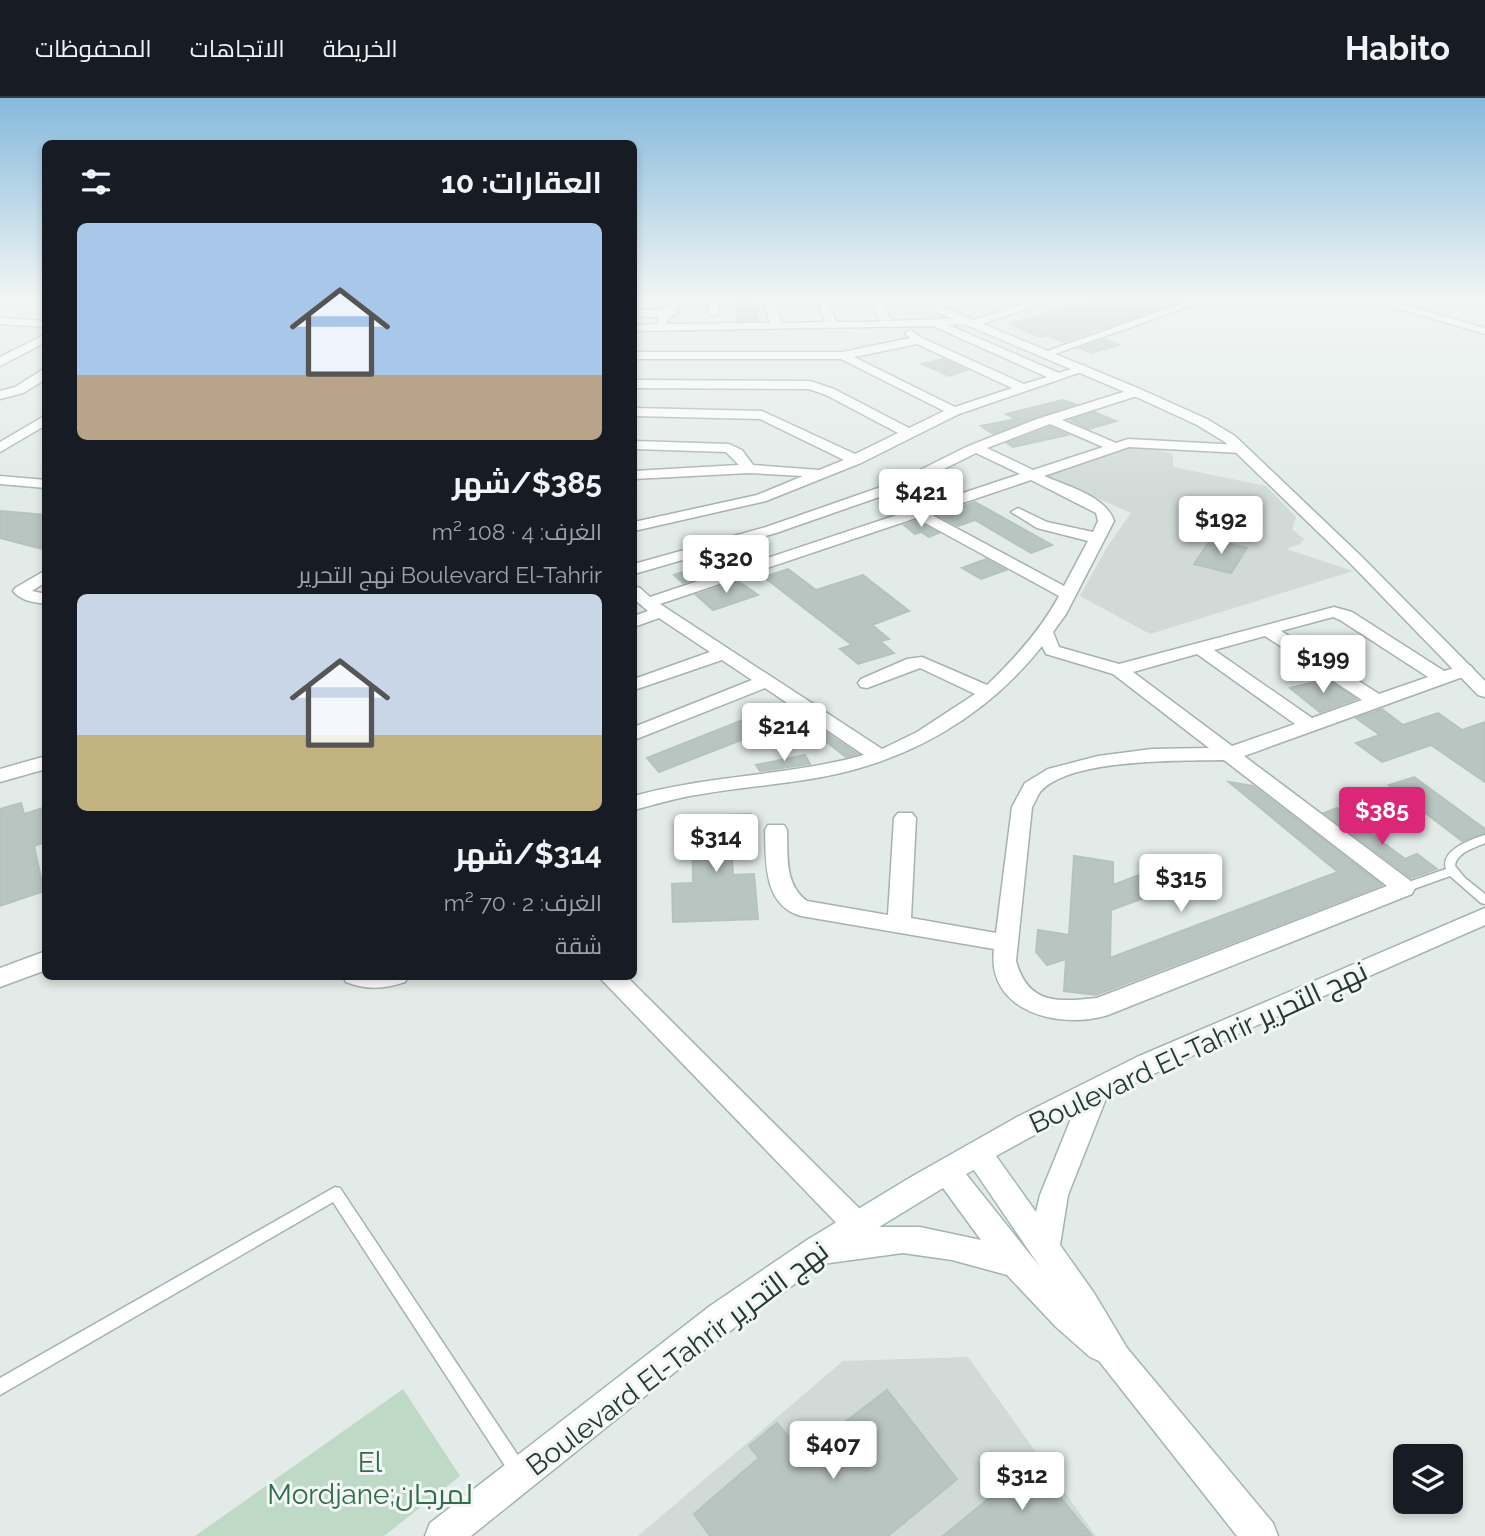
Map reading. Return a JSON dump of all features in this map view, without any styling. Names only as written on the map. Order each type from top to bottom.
[{"type":"street","points":[[861,365],[954,411]]},
{"type":"street","points":[[972,365],[1022,388]]},
{"type":"street","points":[[1034,365],[1058,377]]},
{"type":"street","points":[[1074,365],[1202,422],[1241,449],[1485,691]]},
{"type":"street","points":[[637,525],[747,502],[856,460],[954,411],[1084,369]]},
{"type":"street","points":[[0,395],[19,390],[42,376]]},
{"type":"street","points":[[637,384],[810,385],[831,392],[910,434]]},
{"type":"street","points":[[637,568],[771,530],[928,474],[976,448],[1050,419],[1136,392]]},
{"type":"street","points":[[637,412],[762,415],[856,460]]},
{"type":"street","points":[[1050,419],[1114,447]]},
{"type":"street","points":[[0,448],[42,422]]},
{"type":"street","points":[[637,617],[647,602],[1114,447],[1139,442],[1241,449]]},
{"type":"street","points":[[637,445],[729,448],[737,453],[749,469]]},
{"type":"street","points":[[637,801],[670,792],[819,771],[906,747],[989,693],[1018,665],[1058,614],[1106,521],[1103,510],[976,448]]},
{"type":"street","points":[[637,475],[749,469],[824,473]]},
{"type":"street","points":[[0,480],[42,481]]},
{"type":"street","points":[[841,505],[878,525]]},
{"type":"street","points":[[916,512],[1067,594]]},
{"type":"street","points":[[1018,512],[1042,525],[1097,538]]},
{"type":"street","points":[[42,577],[24,588],[22,594],[42,598]]},
{"type":"street","points":[[647,602],[880,756]]},
{"type":"street","points":[[1119,670],[1328,612],[1337,613],[1443,678]]},
{"type":"street","points":[[1266,629],[1376,701]]},
{"type":"street","points":[[1044,632],[1052,650],[1119,670],[1404,888]]},
{"type":"street","points":[[1200,648],[1309,725]]},
{"type":"street","points":[[637,684],[724,653]]},
{"type":"street","points":[[867,683],[912,663],[922,662],[989,693]]},
{"type":"street","points":[[1404,888],[1099,1008],[1065,1011],[1042,1006],[1018,996],[1007,979],[1004,961],[1022,807],[1032,788],[1055,773],[1098,762],[1152,755],[1229,754],[1465,670]]},
{"type":"street","points":[[637,728],[767,681]]},
{"type":"street","points":[[0,776],[42,763]]},
{"type":"street","points":[[899,925],[905,818]]},
{"type":"street","points":[[776,830],[779,881],[783,894],[802,908],[1006,943]]},
{"type":"street","name":"Boulevard El-Tahrir نهج التحرير","points":[[443,1536],[676,1352],[814,1253],[947,1171],[1097,1089],[1208,1037],[1485,916]]},
{"type":"street","points":[[0,978],[42,962]]},
{"type":"street","points":[[614,980],[857,1225]]},
{"type":"street","points":[[1045,1247],[1054,1195],[1097,1089]]},
{"type":"street","points":[[978,1153],[1045,1247],[1116,1359],[1260,1536]]},
{"type":"street","points":[[947,1171],[1016,1263],[1067,1316],[1116,1359]]},
{"type":"street","points":[[814,1253],[888,1240],[952,1247],[1016,1263]]},
{"type":"lane","points":[[1485,839],[1451,854],[1448,860],[1450,872],[1485,900]]},
{"type":"lane","points":[[1404,888],[1450,872]]},
{"type":"lane","points":[[0,1387],[335,1193],[521,1475]]},
{"type":"shaded area","points":[[1141,445],[1173,454],[1173,467],[1266,486],[1296,517],[1292,529],[1304,539],[1300,544],[1286,549],[1353,571],[1150,634],[1080,596],[1107,547],[1131,513],[1045,475]]},
{"type":"shaded area","points":[[968,1357],[1096,1536],[638,1536],[843,1361]]},
{"type":"green space","name":"El Mordjane;لمرجان","points":[[403,1389],[460,1476],[384,1536],[195,1536]]},
{"type":"building","points":[[924,365],[956,365],[967,370],[949,376]]},
{"type":"building","points":[[1063,400],[1075,404],[993,434],[981,426],[1016,419],[1006,414]]},
{"type":"building","points":[[1094,412],[1116,421],[1089,429],[1070,420]]},
{"type":"building","points":[[1050,427],[1068,435],[1013,447],[1007,443]]},
{"type":"building","points":[[946,488],[954,493],[895,513],[887,502]]},
{"type":"building","points":[[975,502],[1052,545],[1031,553],[975,520],[958,526],[937,515]]},
{"type":"building","points":[[0,511],[42,515],[42,549],[0,538]]},
{"type":"building","points":[[916,521],[939,533],[929,537],[921,532],[915,534],[904,525]]},
{"type":"building","points":[[1211,539],[1247,548],[1231,573],[1194,564]]},
{"type":"building","points":[[986,559],[1006,570],[981,579],[962,568]]},
{"type":"building","points":[[713,562],[724,570],[683,583],[674,575]]},
{"type":"building","points":[[788,569],[816,590],[863,575],[909,611],[872,625],[889,639],[880,641],[894,653],[858,664],[840,649],[852,645],[764,577]]},
{"type":"building","points":[[738,581],[758,595],[713,610],[696,595]]},
{"type":"building","points":[[1326,679],[1356,699],[1320,712],[1290,688]]},
{"type":"building","points":[[783,704],[858,754],[846,757],[796,719],[793,720],[775,708],[785,723],[659,772],[647,758]]},
{"type":"building","points":[[1382,709],[1403,725],[1438,713],[1462,730],[1485,722],[1485,782],[1431,745],[1382,762],[1356,743],[1380,735],[1356,718]]},
{"type":"building","points":[[805,755],[810,764],[760,771],[756,765]]},
{"type":"building","points":[[1414,777],[1485,829],[1485,833],[1462,841],[1389,785]]},
{"type":"building","points":[[1229,782],[1253,786],[1382,885],[1096,995],[1064,991],[1066,959],[1047,965],[1036,952],[1038,930],[1069,935],[1074,856],[1113,862],[1113,885],[1142,874],[1160,892],[1111,910],[1110,958],[1338,872]]},
{"type":"building","points":[[21,803],[24,814],[42,808],[42,843],[34,846],[42,892],[0,906],[0,809]]},
{"type":"building","points":[[1337,808],[1405,859],[1417,854],[1437,869],[1411,878],[1324,813]]},
{"type":"building","points":[[751,814],[753,838],[731,839],[733,875],[754,874],[758,919],[673,922],[672,884],[693,883],[692,816]]},
{"type":"building","points":[[887,1390],[957,1479],[888,1536],[710,1536],[694,1514],[759,1458],[749,1446],[777,1423],[803,1454]]},
{"type":"building","points":[[1032,1463],[1092,1536],[943,1536]]}]
